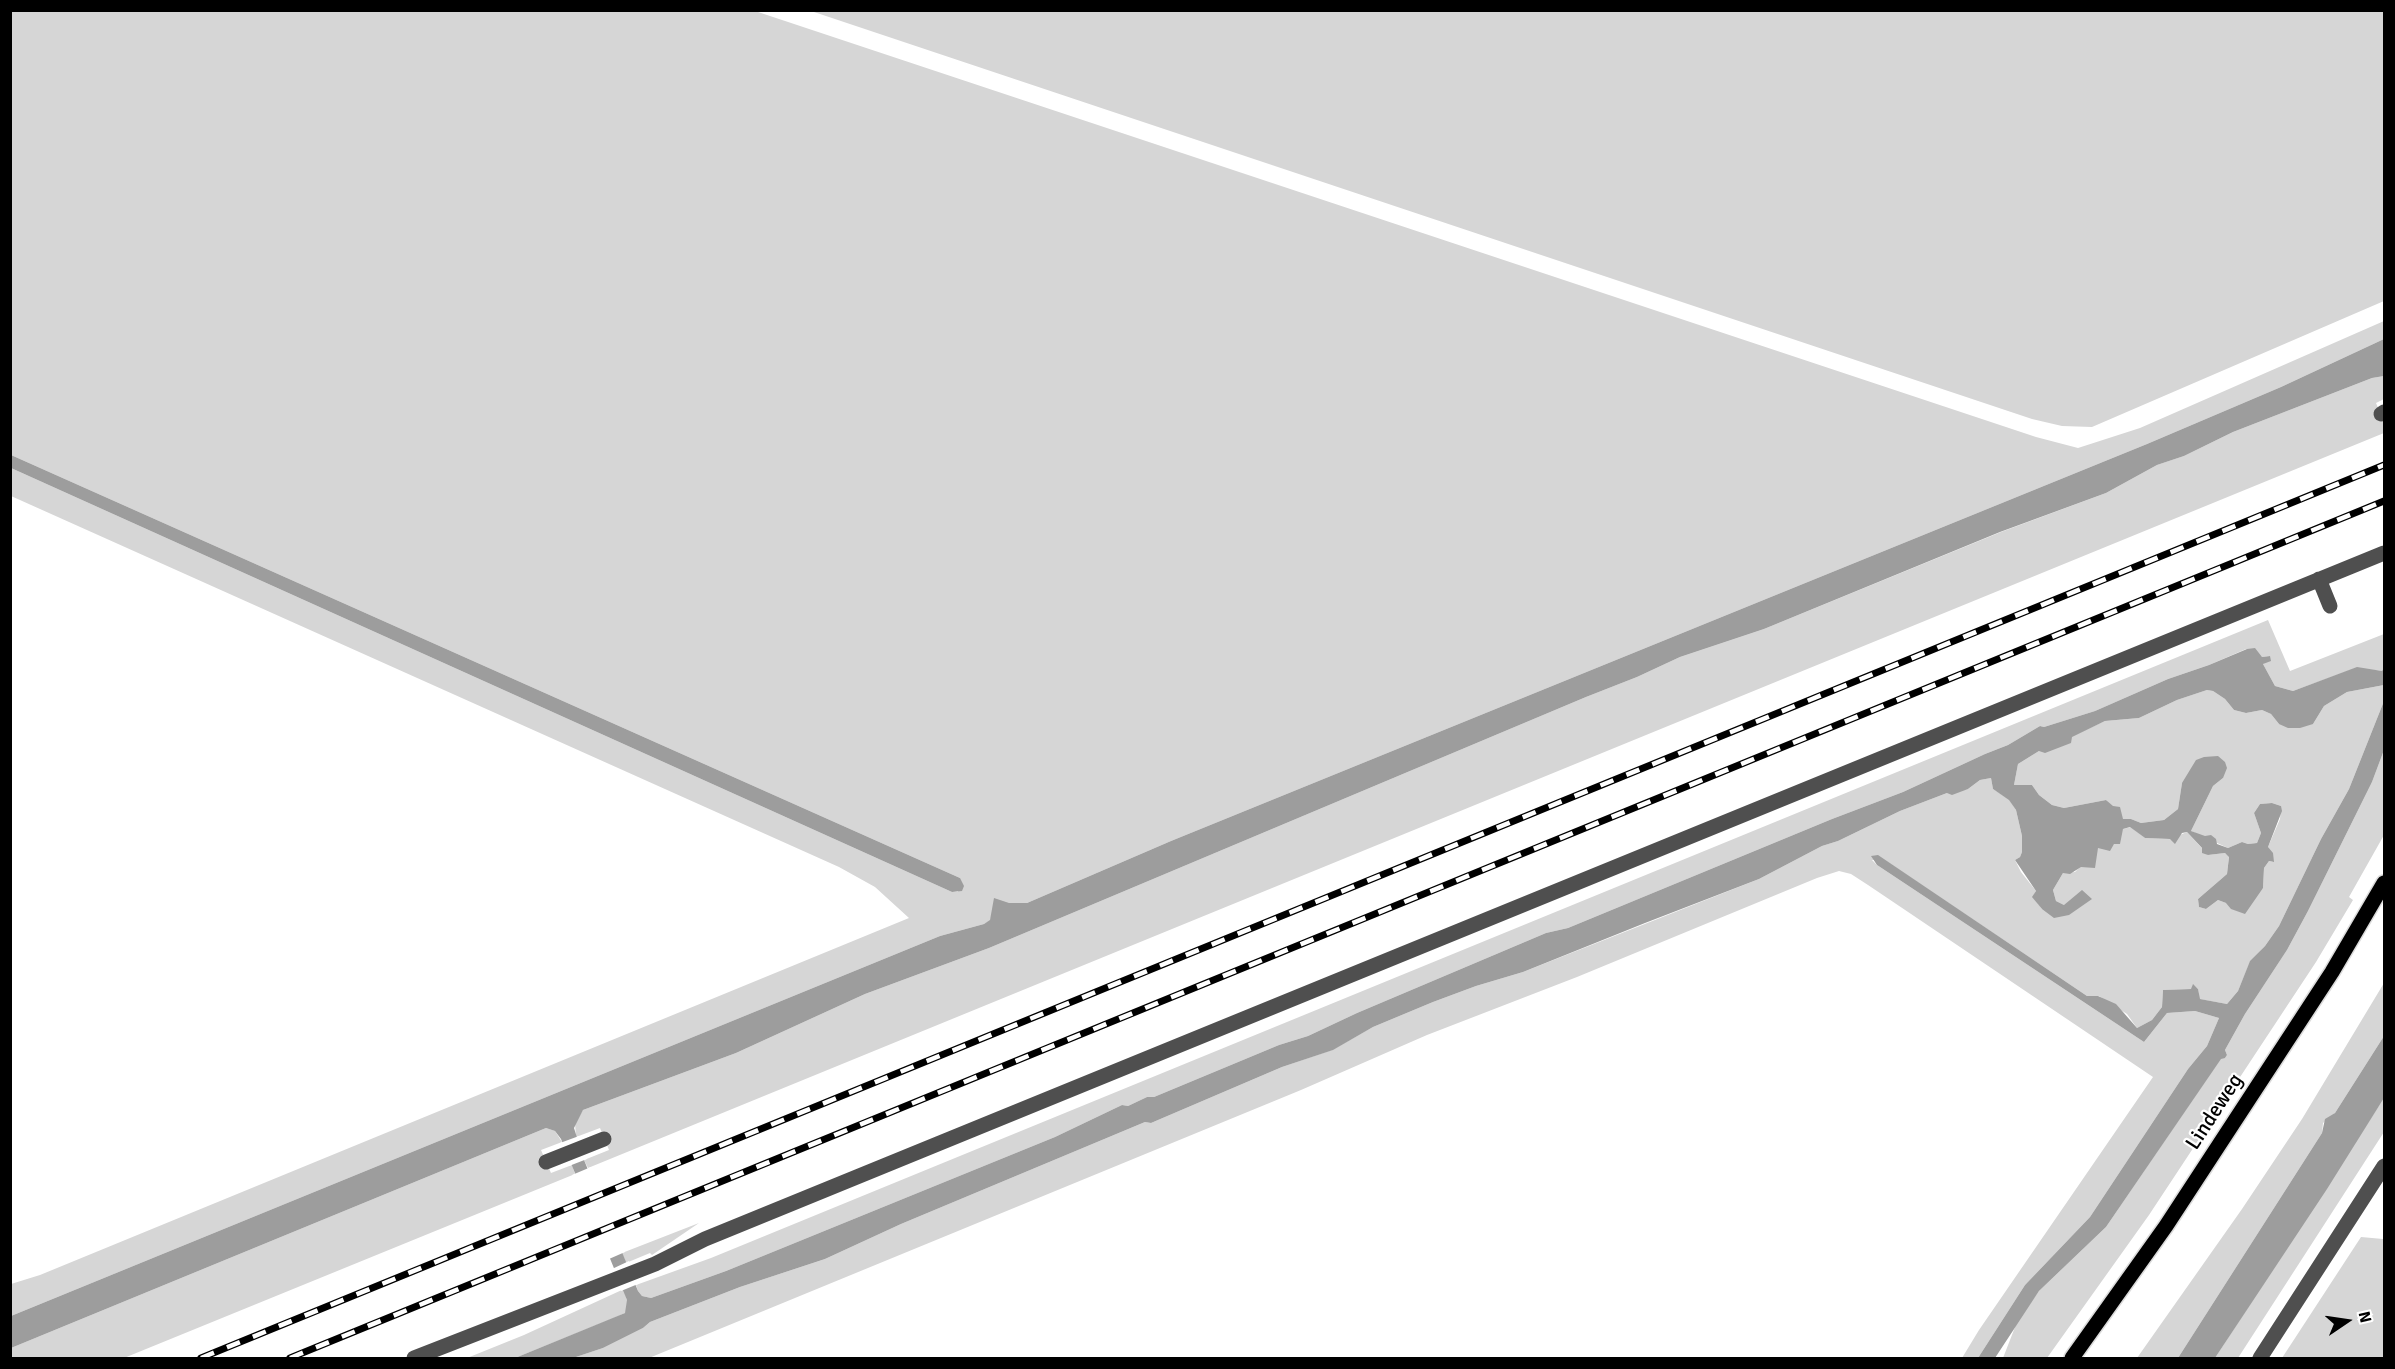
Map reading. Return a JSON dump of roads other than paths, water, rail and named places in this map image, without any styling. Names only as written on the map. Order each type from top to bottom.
[{"type":"main road","name":"Lindeweg","points":[[2072,1359],[2172,1216],[2332,972],[2385,882]]},
{"type":"lane","points":[[414,1359],[655,1264],[705,1239],[2385,553]]},
{"type":"lane","points":[[2319,579],[2330,606]]},
{"type":"lane","points":[[546,1162],[604,1139]]},
{"type":"lane","points":[[2260,1359],[2385,1166]]},
{"type":"railway","points":[[201,1358],[2384,465]]},
{"type":"railway","points":[[290,1358],[2384,501]]}]
